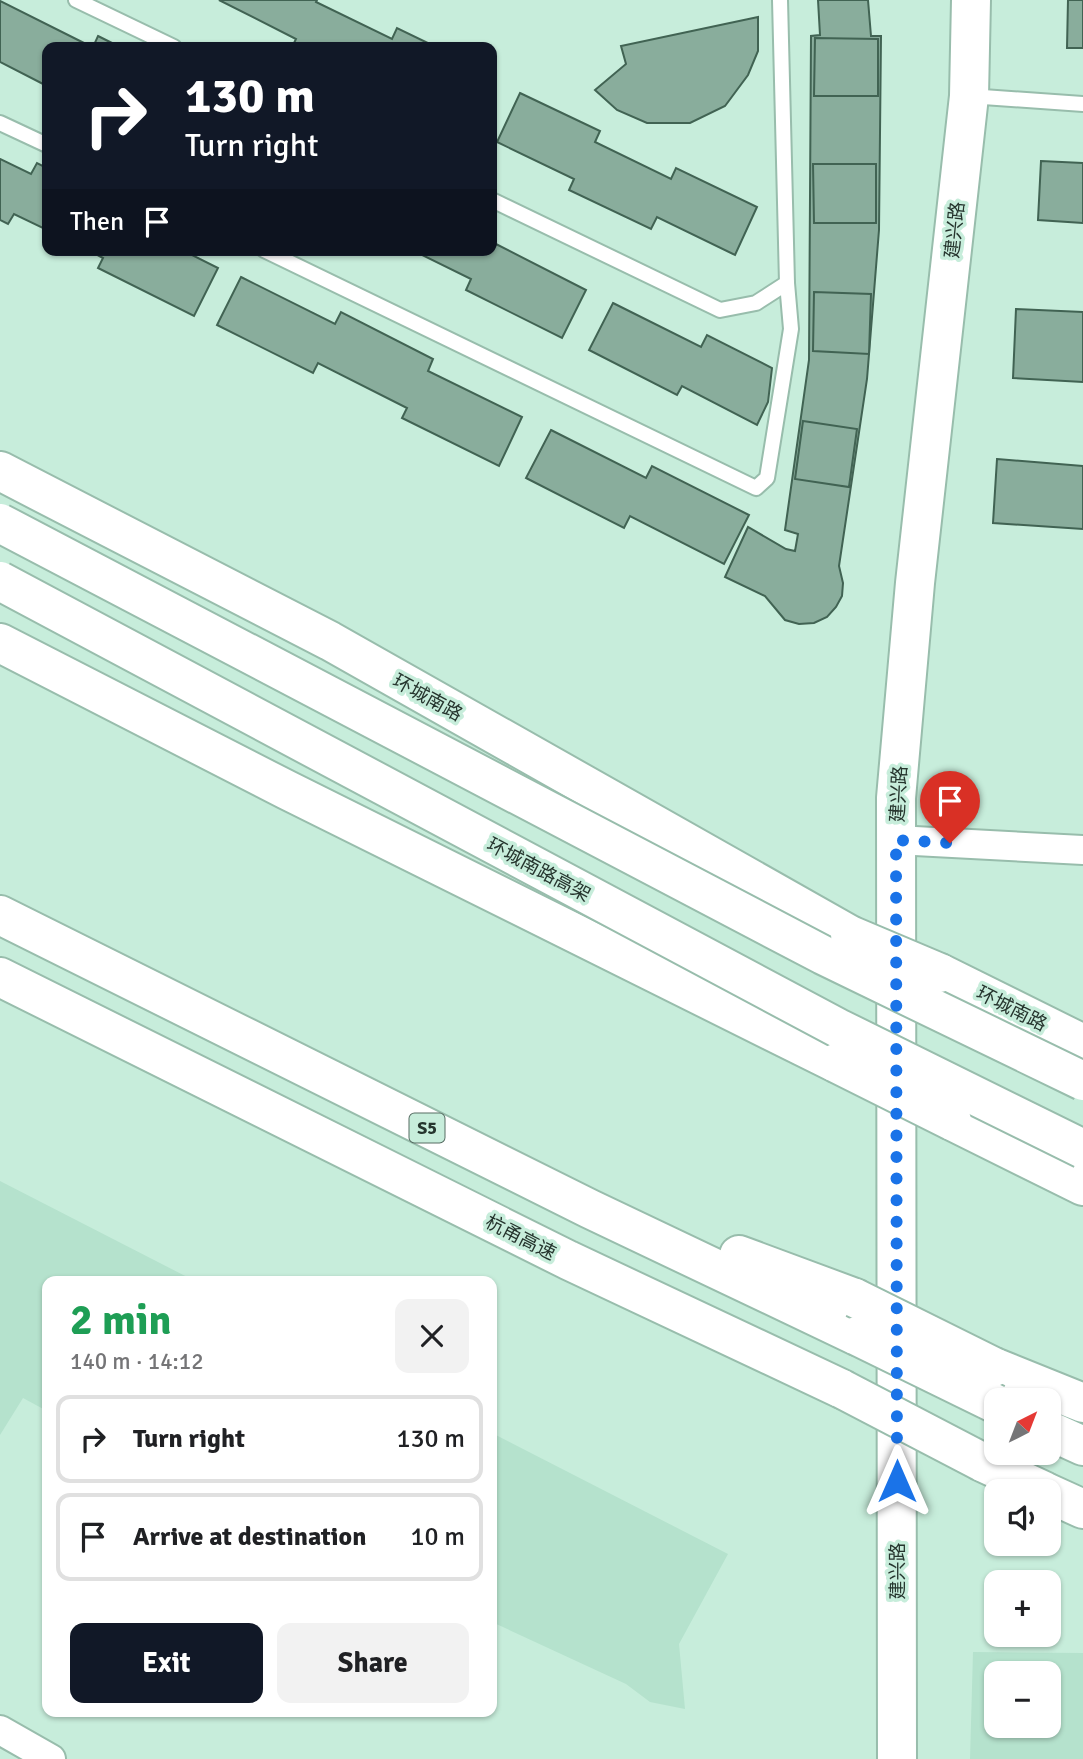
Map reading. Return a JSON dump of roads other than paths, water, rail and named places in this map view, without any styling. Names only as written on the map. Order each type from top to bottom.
[{"type":"main road","name":"建兴路","points":[[897,1759],[896,798],[915,583],[969,96],[971,0]]},
{"type":"main road","name":"环城南路","points":[[0,471],[330,642],[850,935],[940,973],[1083,1044]]},
{"type":"main road","points":[[0,523],[811,948],[1083,1081]]},
{"type":"main road","name":"环城南路高架","points":[[0,581],[838,1028],[1083,1149]]},
{"type":"main road","points":[[0,643],[287,790],[1083,1186]]},
{"type":"main road","name":"S5","points":[[0,915],[510,1169],[857,1336],[995,1386]]},
{"type":"main road","name":"杭甬高速","points":[[0,977],[568,1260],[842,1389],[1018,1479]]},
{"type":"main road","points":[[510,1169],[855,1298],[995,1386],[1083,1403]]},
{"type":"main road","points":[[1061,1436],[1083,1446]]},
{"type":"main road","name":"杭甬高速","points":[[1061,1499],[1083,1509]]},
{"type":"street","points":[[896,840],[1083,850]]},
{"type":"street","points":[[0,1730],[51,1759]]},
{"type":"lane","points":[[76,0],[164,42]]},
{"type":"lane","points":[[276,256],[756,488],[767,478],[791,329],[787,283],[779,0]]},
{"type":"lane","points":[[969,96],[1083,104]]},
{"type":"lane","points":[[0,123],[42,143]]},
{"type":"lane","points":[[497,202],[720,310],[756,303],[787,283]]}]
